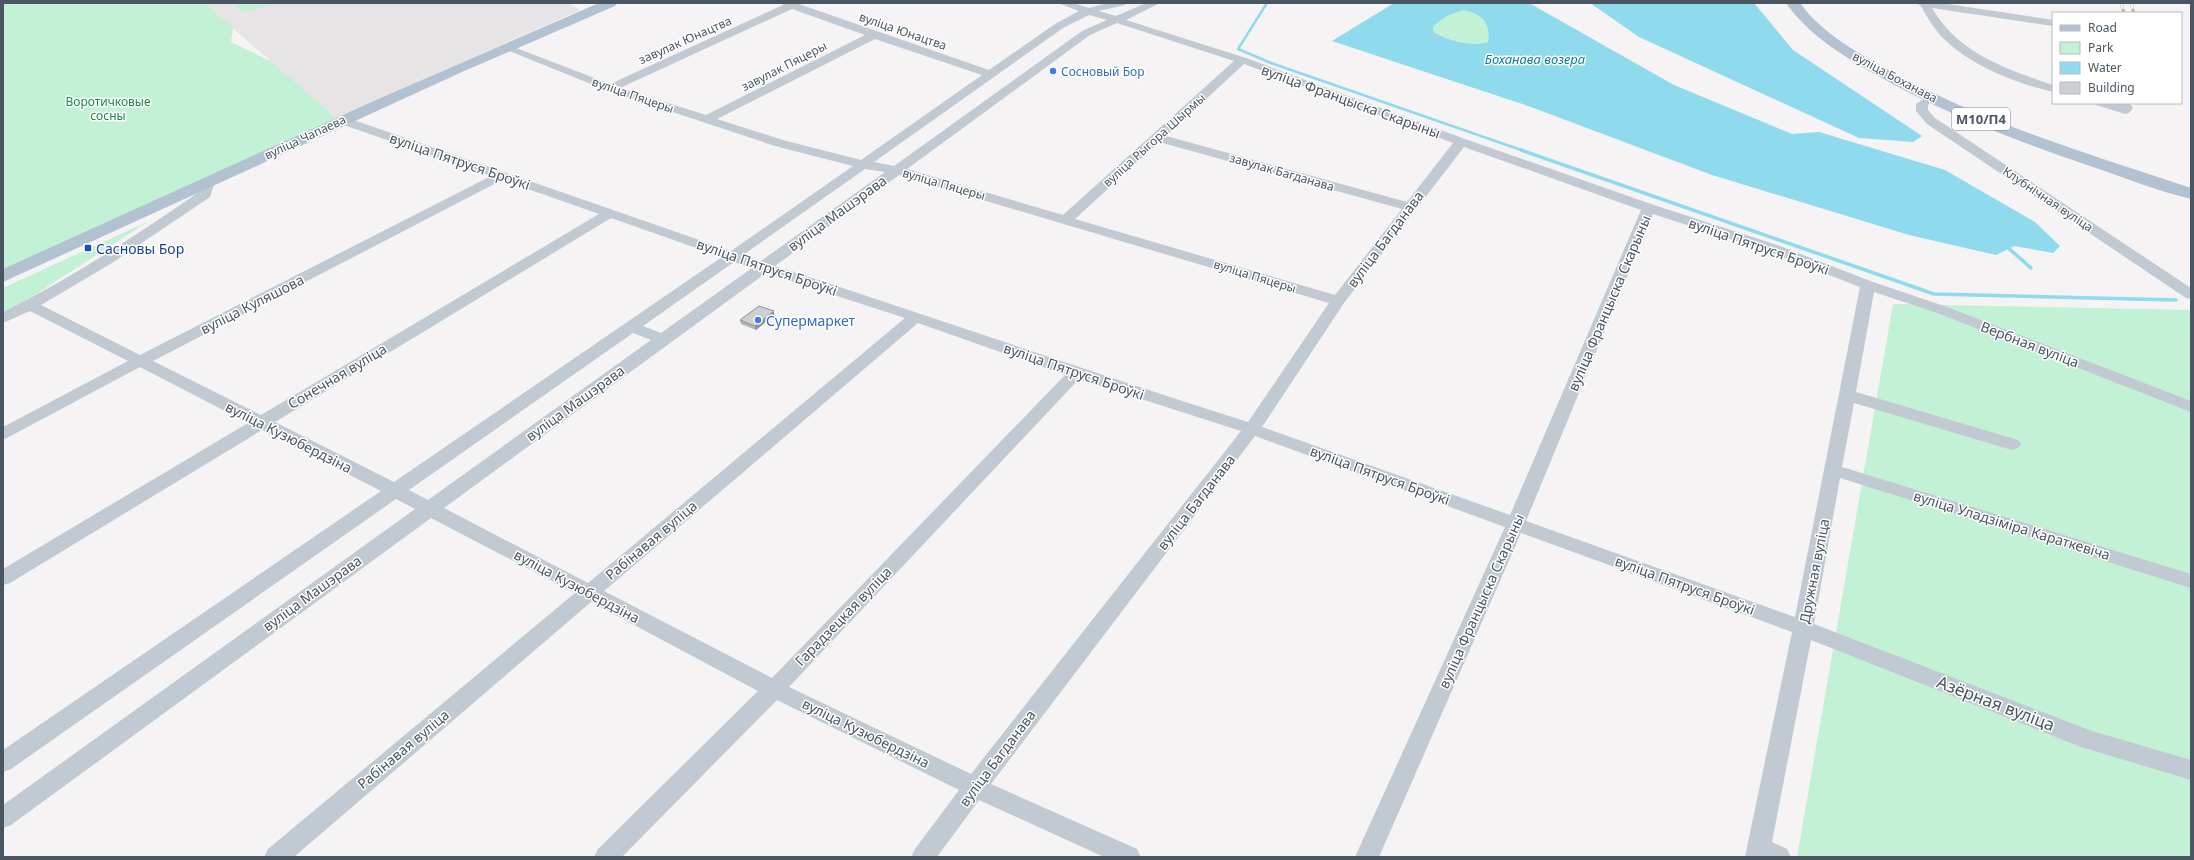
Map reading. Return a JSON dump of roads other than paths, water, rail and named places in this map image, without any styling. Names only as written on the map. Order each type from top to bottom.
[{"type":"main road","name":"вуліца Чапаева","points":[[3,276],[207,184],[342,120],[610,3]]},
{"type":"main road","name":"вуліца Боханава","points":[[1793,3],[1815,28],[1838,46],[1886,75],[1930,98],[2013,132],[2191,194]]},
{"type":"street","name":"вуліца Францыска Скарыны","points":[[1063,3],[1112,20],[1242,60],[1461,142],[1649,208],[1516,523],[1367,857]]},
{"type":"street","name":"вуліца Машэрава","points":[[3,762],[732,256],[1059,26],[1088,11],[1121,3]]},
{"type":"street","name":"вуліца Машэрава","points":[[3,818],[428,508],[1086,33],[1112,20],[1155,3]]},
{"type":"street","points":[[1922,3],[2052,24]]},
{"type":"street","points":[[1922,3],[1938,26],[1948,37],[1963,49],[1993,65],[2052,89]]},
{"type":"street","name":"вуліца Юнацтва","points":[[789,4],[874,35],[990,74]]},
{"type":"street","name":"завулак Юнацтва","points":[[610,88],[789,4]]},
{"type":"street","name":"завулак Пяцеры","points":[[706,120],[874,35]]},
{"type":"street","name":"вуліца Пяцеры","points":[[507,48],[610,88],[779,143],[861,164],[896,170],[1338,301]]},
{"type":"street","name":"вуліца Рыгора Шырмы","points":[[1066,220],[1242,60]]},
{"type":"street","name":"Клубнічная вуліца","points":[[1930,98],[1922,104],[1922,111],[1932,121],[2191,296]]},
{"type":"street","points":[[2103,104],[2125,110],[2127,108],[2125,105],[2120,104]]},
{"type":"street","name":"вуліца Пятруся Броўкі","points":[[342,120],[501,176],[610,212],[763,267],[916,317],[1076,373],[1252,429],[1516,523],[1803,628]]},
{"type":"street","name":"завулак Багданава","points":[[1156,137],[1409,207]]},
{"type":"street","name":"вуліца Багданава","points":[[923,857],[975,786],[1252,429],[1338,301],[1409,207],[1461,142]]},
{"type":"street","name":"вуліца Куляшова","points":[[3,434],[140,361],[501,176]]},
{"type":"street","points":[[3,318],[30,306],[128,247],[205,194],[207,184]]},
{"type":"street","name":"вуліца Пятруся Броўкі","points":[[1649,208],[1775,249],[1868,285]]},
{"type":"street","name":"Сонечная вуліца","points":[[3,578],[610,212]]},
{"type":"street","name":"Дружная вуліца","points":[[1765,854],[1803,628],[1868,285]]},
{"type":"street","name":"Вербная вуліца","points":[[1868,285],[1942,310],[2191,407]]},
{"type":"street","name":"вуліца Кузюбердзіна","points":[[30,306],[394,490],[774,689],[975,786],[1129,857]]},
{"type":"street","name":"Рабінавая вуліца","points":[[276,857],[588,592],[916,317]]},
{"type":"street","points":[[630,326],[663,339]]},
{"type":"street","name":"Гарадзецкая вуліца","points":[[606,857],[774,689],[1076,373]]},
{"type":"street","points":[[1847,395],[2012,444]]},
{"type":"street","name":"вуліца Уладзіміра Караткевіча","points":[[1833,470],[2191,581]]},
{"type":"street","name":"Азёрная вуліца","points":[[1803,628],[2089,740],[2191,770]]},
{"type":"water","name":"Боханава возера","points":[[1394,3],[1529,3],[1674,85],[1792,134],[1819,132],[1945,170],[2035,222],[2060,246],[2053,253],[2014,246],[1996,255],[1909,235],[1712,175],[1531,107],[1332,41]],"holes":[[[1464,10],[1476,14],[1484,20],[1489,35],[1488,42],[1474,44],[1459,42],[1445,38],[1433,31],[1433,27],[1447,16]]]},
{"type":"water","points":[[1590,3],[1754,3],[1793,50],[1922,136],[1913,142],[1859,138],[1639,37]]},
{"type":"waterway","points":[[1267,3],[1238,49],[1271,63],[1524,151]]},
{"type":"waterway","points":[[1521,150],[1934,294],[2176,300]]},
{"type":"waterway","points":[[2006,246],[2031,268]]},
{"type":"railway","points":[[2121,3],[2124,12]]},
{"type":"railway","points":[[2131,3],[2134,12]]},
{"type":"place","name":"Сосновый Бор","points":[[1053,71]]},
{"type":"place","name":"Сасновы Бор","points":[[88,248]]},
{"type":"place","name":"Супермаркет","points":[[758,320]]},
{"type":"park label","name":"Воротичковые сосны","points":[[108,108]]}]
